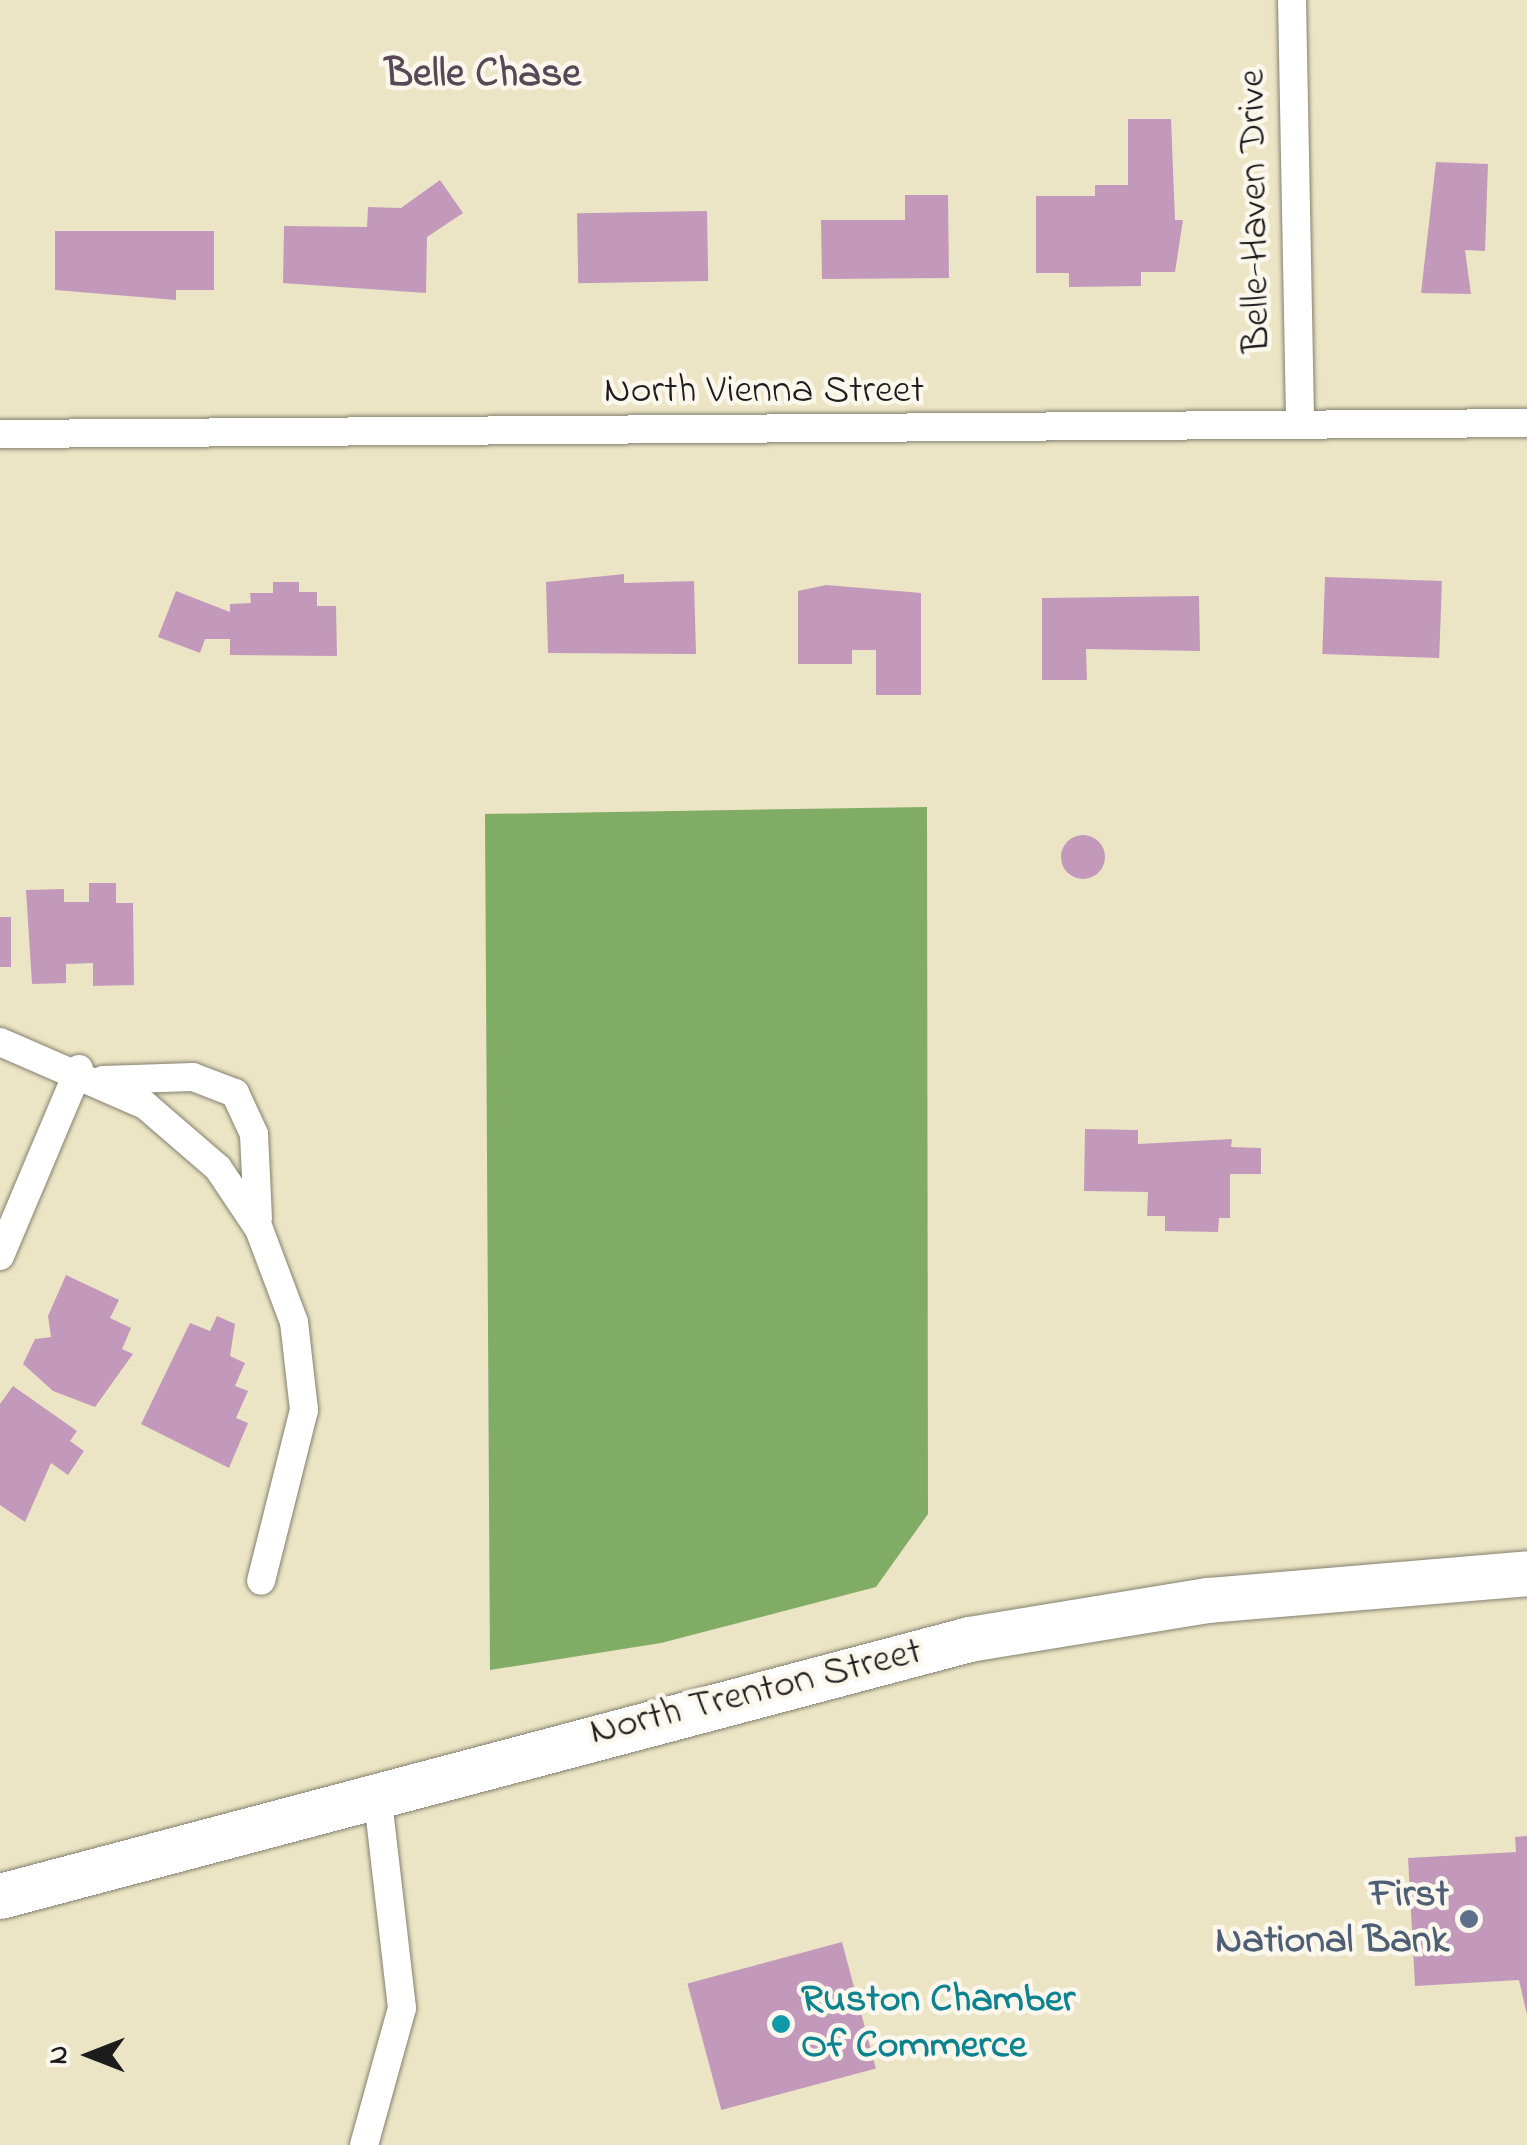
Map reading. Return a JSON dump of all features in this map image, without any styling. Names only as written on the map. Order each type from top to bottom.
[{"type":"highway","name":"North Trenton Street","points":[[0,1896],[969,1639],[1226,1598],[1527,1573]]},
{"type":"street","name":"Belle-Haven Drive","points":[[1292,0],[1300,421]]},
{"type":"street","name":"North Vienna Street","points":[[0,434],[1213,432],[1300,421],[1527,423]]},
{"type":"street","points":[[0,1042],[90,1075],[195,1145],[259,1229],[294,1322],[304,1410],[261,1581]]},
{"type":"street","points":[[90,1075],[193,1076],[235,1093],[254,1134],[259,1229]]},
{"type":"street","points":[[0,1256],[90,1075]]},
{"type":"street","points":[[364,2145],[402,2008],[377,1793]]},
{"type":"green space","points":[[927,807],[928,1514],[876,1587],[661,1643],[490,1670],[485,814]]},
{"type":"building","points":[[1128,119],[1171,119],[1175,220],[1183,220],[1175,272],[1141,272],[1141,286],[1069,287],[1069,273],[1036,273],[1036,196],[1095,196],[1095,185],[1128,185]]},
{"type":"building","points":[[1436,162],[1488,164],[1485,251],[1465,250],[1471,294],[1421,293]]},
{"type":"building","points":[[440,180],[463,213],[427,237],[426,293],[283,283],[284,226],[367,227],[368,207],[401,208]]},
{"type":"building","points":[[905,195],[948,195],[949,278],[822,279],[821,220],[905,220]]},
{"type":"building","points":[[707,211],[708,281],[578,283],[577,213]]},
{"type":"building","points":[[55,231],[214,231],[214,290],[176,290],[176,300],[55,290]]},
{"type":"building","points":[[624,574],[624,583],[694,581],[696,654],[548,653],[546,582]]},
{"type":"building","points":[[1325,577],[1442,581],[1439,658],[1322,654]]},
{"type":"building","points":[[273,582],[299,582],[299,592],[317,592],[317,606],[336,606],[337,656],[230,655],[230,639],[205,639],[200,653],[158,637],[176,591],[230,612],[230,604],[251,603],[250,593],[273,593]]},
{"type":"building","points":[[826,585],[921,593],[921,695],[876,695],[876,650],[852,650],[852,664],[798,664],[798,591]]},
{"type":"building","points":[[1199,596],[1200,651],[1086,649],[1087,680],[1042,680],[1042,598]]},
{"type":"building","points":[[1083,835],[1098,842],[1105,857],[1098,872],[1083,879],[1068,872],[1061,857],[1068,842]]},
{"type":"building","points":[[89,883],[116,883],[116,903],[133,903],[134,985],[93,986],[93,963],[66,964],[66,983],[32,984],[26,890],[64,889],[64,902],[89,902]]},
{"type":"building","points":[[0,917],[11,917],[11,967],[0,967]]},
{"type":"building","points":[[1085,1129],[1138,1130],[1138,1144],[1232,1139],[1231,1147],[1261,1148],[1261,1174],[1230,1174],[1230,1218],[1219,1218],[1218,1232],[1165,1231],[1165,1216],[1147,1216],[1148,1192],[1084,1191]]},
{"type":"building","points":[[66,1275],[119,1300],[110,1318],[131,1328],[122,1349],[133,1354],[95,1407],[53,1391],[23,1364],[35,1339],[51,1337],[48,1316]]},
{"type":"building","points":[[217,1316],[235,1324],[230,1356],[245,1363],[235,1386],[248,1391],[236,1418],[248,1423],[229,1468],[141,1424],[190,1323],[210,1331]]},
{"type":"building","points":[[13,1386],[77,1431],[70,1441],[84,1451],[68,1475],[51,1463],[25,1522],[0,1505],[0,1404]]},
{"type":"building","name":"First National Bank","points":[[1527,1836],[1527,2015],[1519,1980],[1415,1986],[1408,1858],[1516,1852],[1515,1837]]},
{"type":"building","name":"Ruston Chamber Of Commerce","points":[[842,1942],[876,2069],[721,2110],[687,1983]]},
{"type":"place","name":"First National Bank","points":[[1469,1919]]},
{"type":"place","name":"Ruston Chamber Of Commerce","points":[[781,2024]]},
{"type":"district","name":"Belle Chase","points":[[483,75]]}]
